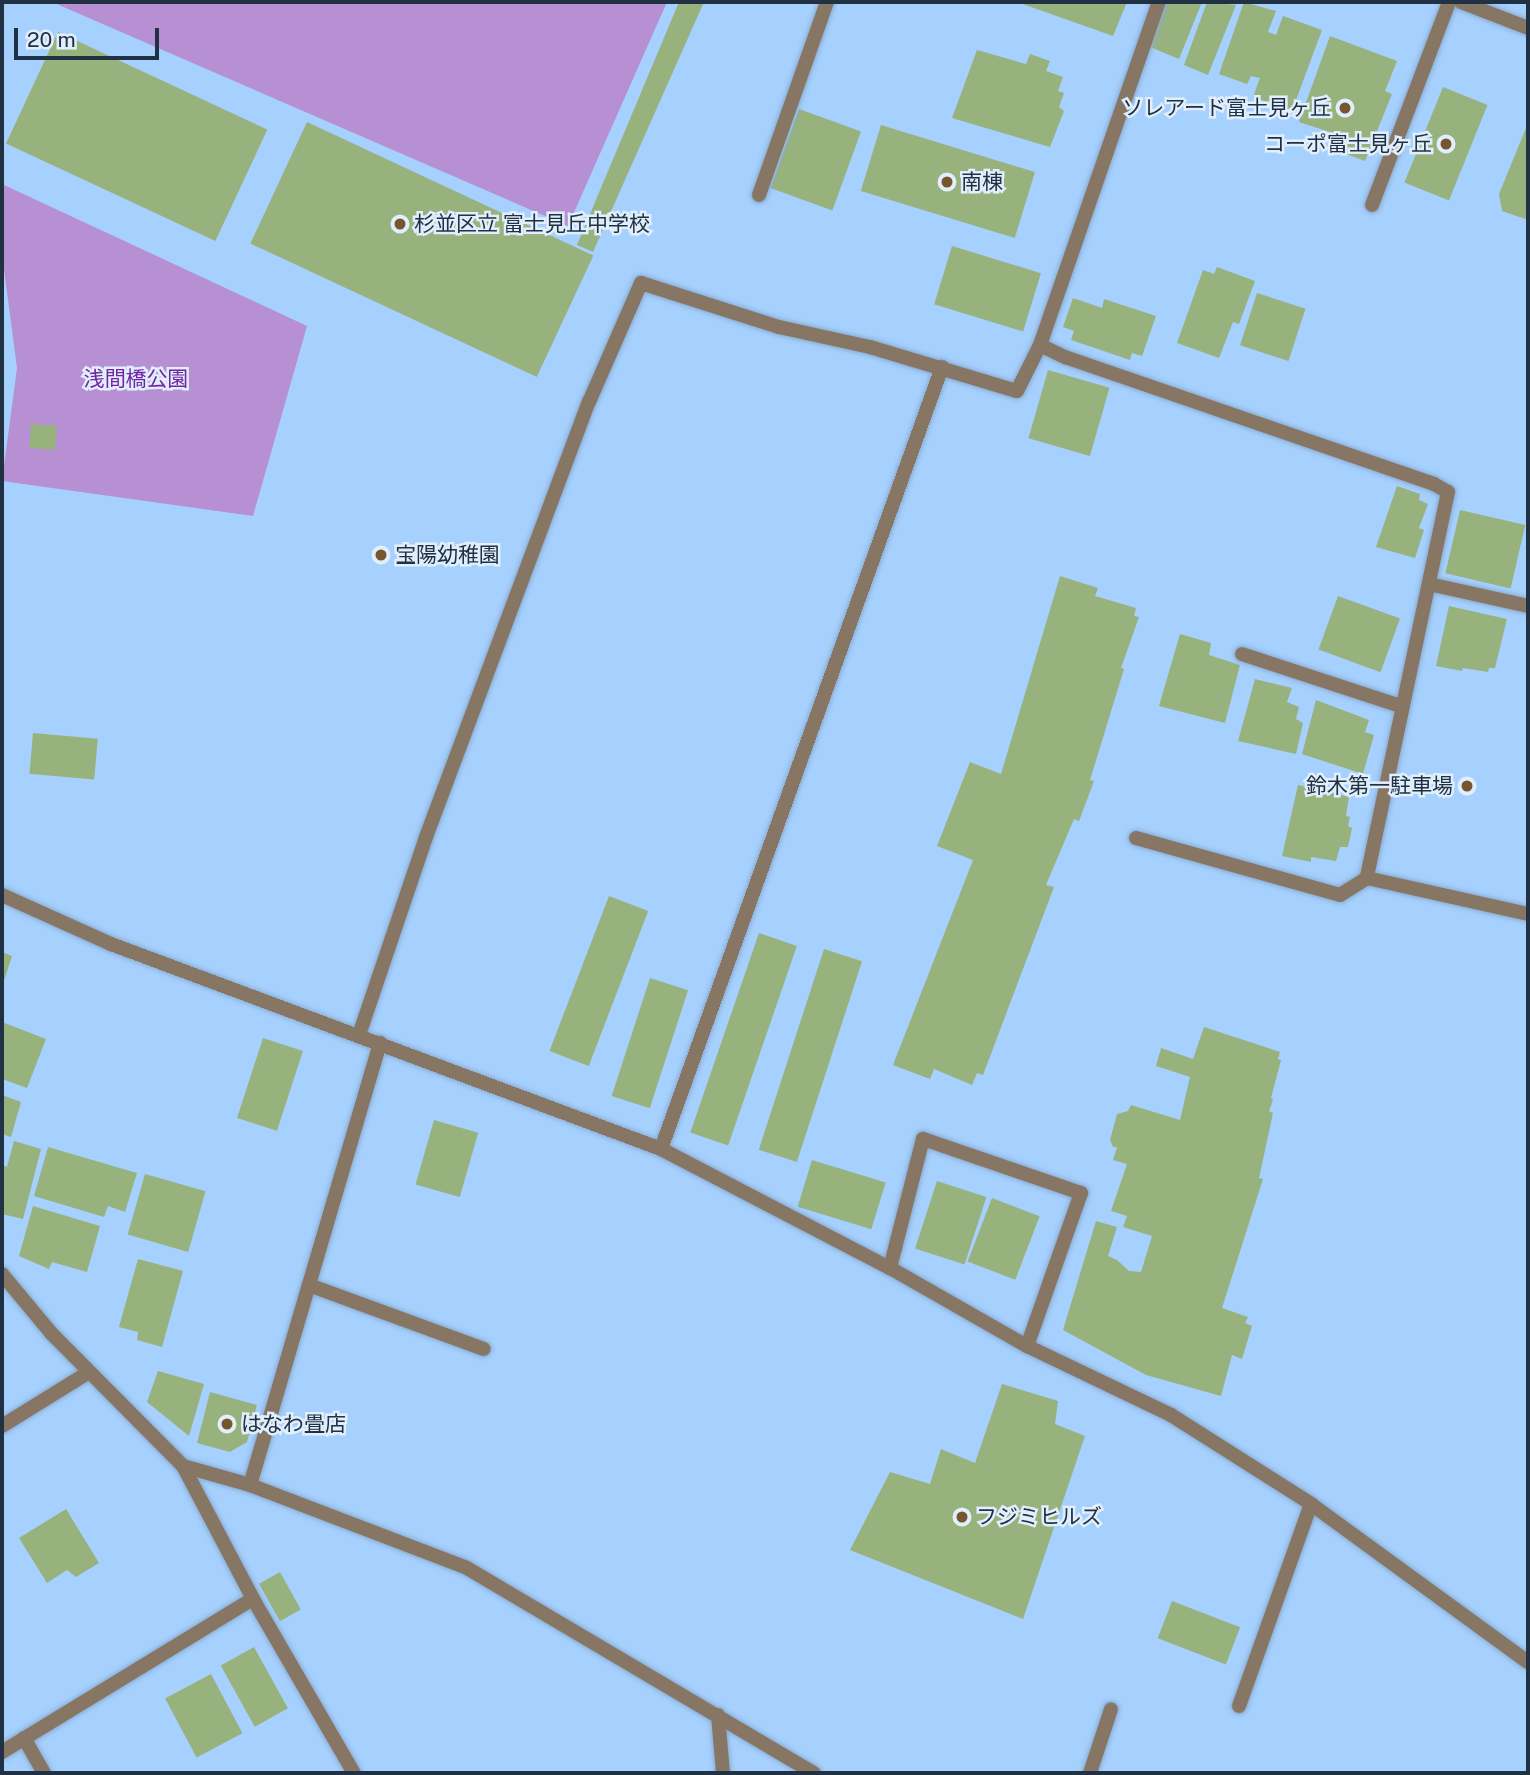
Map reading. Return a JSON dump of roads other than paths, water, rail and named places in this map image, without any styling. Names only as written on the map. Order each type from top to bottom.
[{"type":"street","points":[[759,195],[827,2]]},
{"type":"street","points":[[359,1035],[426,837],[589,402],[641,283],[779,327],[870,347],[1017,391],[1040,345],[1159,2]]},
{"type":"street","points":[[1373,205],[1449,2]]},
{"type":"street","points":[[1461,2],[1528,28]]},
{"type":"street","points":[[1040,345],[1065,357],[1434,484],[1448,492],[1367,878]]},
{"type":"street","points":[[661,1149],[942,367]]},
{"type":"street","points":[[1429,583],[1528,606]]},
{"type":"street","points":[[1242,654],[1403,707]]},
{"type":"street","points":[[1136,838],[1340,895],[1367,878],[1528,915]]},
{"type":"street","points":[[2,895],[111,944],[661,1149],[890,1268],[1027,1346],[1171,1415],[1311,1504],[1528,1662]]},
{"type":"street","points":[[250,1485],[380,1043]]},
{"type":"street","points":[[890,1268],[923,1139],[1081,1193],[1027,1346]]},
{"type":"street","points":[[2,1273],[52,1334],[183,1466],[253,1599],[354,1773]]},
{"type":"street","points":[[309,1285],[484,1349]]},
{"type":"street","points":[[2,1426],[89,1371]]},
{"type":"street","points":[[183,1466],[250,1485],[467,1568],[814,1773]]},
{"type":"street","points":[[1239,1706],[1311,1504]]},
{"type":"street","points":[[2,1752],[253,1599]]},
{"type":"street","points":[[1090,1773],[1111,1709]]},
{"type":"street","points":[[718,1715],[723,1773]]},
{"type":"street","points":[[24,1738],[44,1773]]},
{"type":"place","name":"ソレアード富士見ヶ丘","points":[[1345,108]]},
{"type":"place","name":"コーポ富士見ヶ丘","points":[[1446,144]]},
{"type":"place","name":"南棟","points":[[947,182]]},
{"type":"place","name":"杉並区立 富士見丘中学校","points":[[400,224]]},
{"type":"place","name":"宝陽幼稚園","points":[[381,555]]},
{"type":"place","name":"鈴木第一駐車場","points":[[1467,786]]},
{"type":"place","name":"はなわ畳店","points":[[227,1424]]},
{"type":"place","name":"フジミヒルズ","points":[[962,1517]]},
{"type":"park label","name":"浅間橋公園","points":[[136,379]]}]
